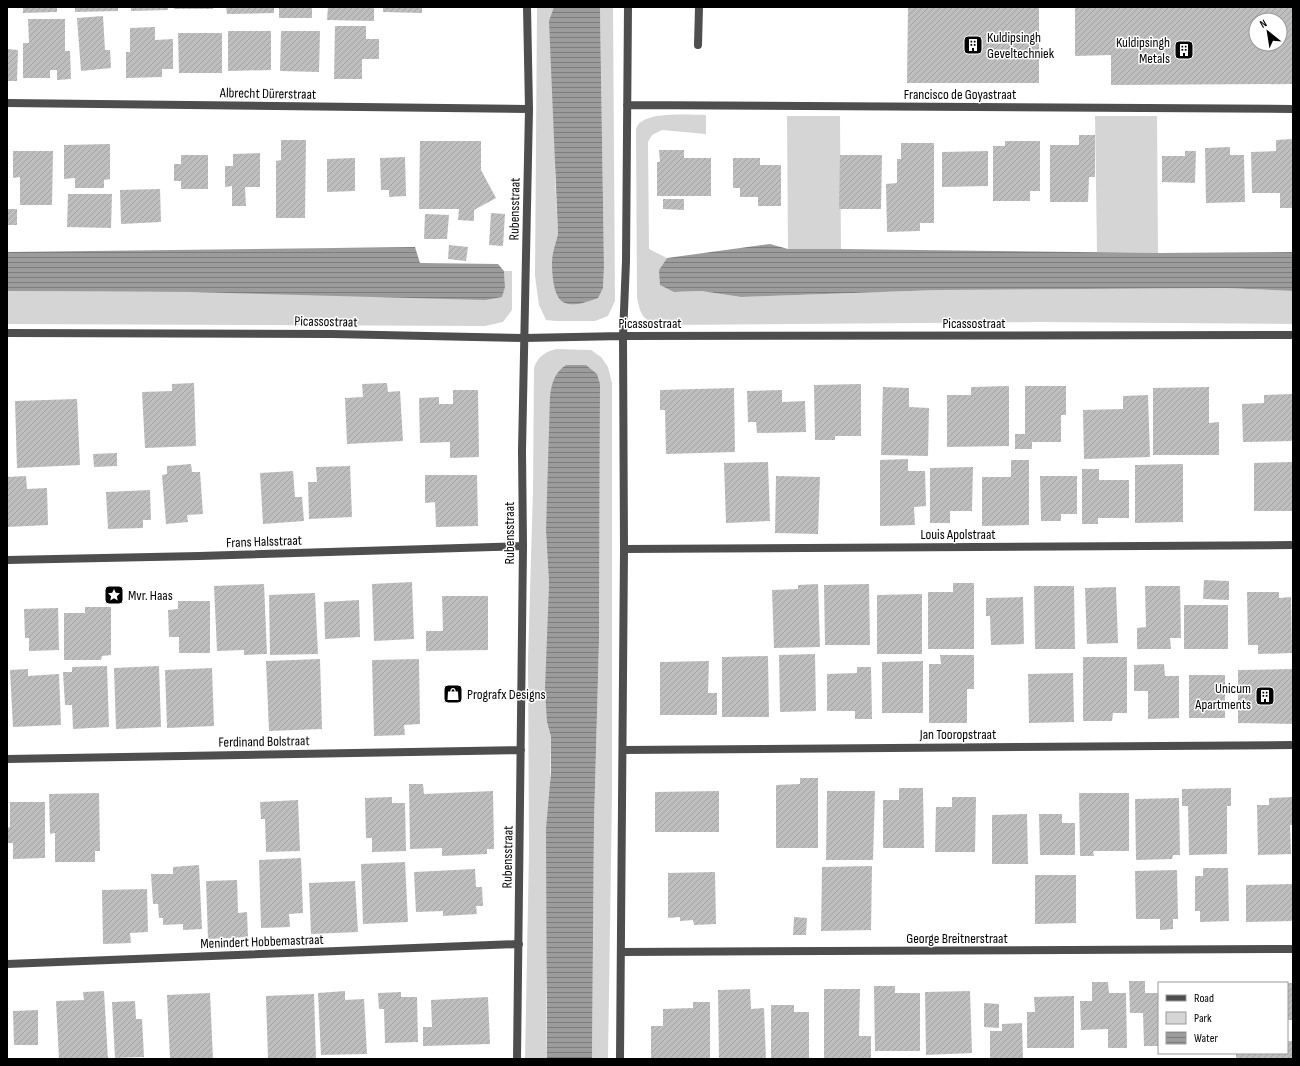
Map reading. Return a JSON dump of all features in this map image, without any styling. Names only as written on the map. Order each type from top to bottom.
[{"type":"street","name":"Rubensstraat","points":[[517,1059],[523,546],[522,451],[529,109],[527,7]]},
{"type":"street","points":[[620,1059],[624,549],[623,336],[626,261],[628,7]]},
{"type":"street","points":[[698,45],[699,7]]},
{"type":"street","name":"Albrecht Dürerstraat","points":[[7,103],[529,109]]},
{"type":"street","name":"Francisco de Goyastraat","points":[[627,106],[1293,109]]},
{"type":"street","name":"Picassostraat","points":[[7,333],[332,334],[524,338],[623,336],[1293,336]]},
{"type":"street","name":"Louis Apolstraat","points":[[624,549],[1293,544]]},
{"type":"street","name":"Frans Halsstraat","points":[[7,560],[207,556],[523,546]]},
{"type":"street","name":"Jan Tooropstraat","points":[[623,750],[1293,745]]},
{"type":"street","name":"Ferdinand Bolstraat","points":[[7,759],[521,750]]},
{"type":"street","name":"Menindert Hobbemastraat","points":[[7,964],[519,944]]},
{"type":"street","name":"George Breitnerstraat","points":[[622,952],[1293,949]]},
{"type":"green space","points":[[537,7],[554,8],[555,176],[558,234],[552,261],[555,289],[603,288],[604,267],[600,7],[613,7],[615,301],[608,316],[595,321],[546,320],[539,305],[535,276]]},
{"type":"green space","points":[[663,115],[706,115],[706,134],[662,130],[652,135],[648,142],[649,249],[667,258],[659,270],[674,292],[701,291],[741,297],[939,290],[1225,288],[1293,291],[1293,324],[1039,322],[664,325],[651,321],[642,314],[637,297],[636,129],[640,123],[647,119]]},
{"type":"green space","points":[[787,116],[840,116],[841,249],[788,249]]},
{"type":"green space","points":[[1095,116],[1157,116],[1158,253],[1097,252]]},
{"type":"green space","points":[[504,271],[512,271],[512,310],[503,322],[485,326],[7,324],[7,291],[192,292],[505,287]]},
{"type":"green space","points":[[556,349],[591,350],[601,357],[608,367],[612,383],[612,793],[608,1059],[592,1059],[594,823],[599,642],[600,384],[593,372],[588,367],[584,365],[566,365],[548,486],[546,530],[549,584],[547,722],[551,737],[546,1003],[547,1059],[525,1059],[529,850],[528,659],[533,491],[534,368],[542,355]]},
{"type":"water","points":[[554,7],[600,7],[604,267],[603,288],[598,298],[573,304],[561,301],[554,285],[552,272],[553,255],[558,234],[549,21]]},
{"type":"water","points":[[770,244],[788,249],[1158,253],[1293,252],[1293,291],[1225,288],[939,290],[741,297],[701,291],[674,292],[660,285],[659,270],[667,258]]},
{"type":"water","points":[[415,247],[420,263],[498,264],[504,271],[505,287],[502,297],[485,300],[192,292],[7,291],[7,252]]},
{"type":"water","points":[[566,365],[586,365],[597,374],[600,384],[599,642],[594,823],[592,1059],[547,1059],[546,829],[551,772],[551,737],[547,722],[545,690],[549,584],[546,530],[550,396],[556,375]]},
{"type":"building","points":[[23,7],[57,7],[57,12],[23,13]]},
{"type":"building","points":[[75,7],[118,7],[118,11],[75,12]]},
{"type":"building","points":[[131,7],[168,7],[168,10],[131,11]]},
{"type":"building","points":[[174,7],[213,7],[213,9],[174,9]]},
{"type":"building","points":[[226,7],[274,7],[274,13],[227,14]]},
{"type":"building","points":[[279,7],[312,7],[312,18],[279,18]]},
{"type":"building","points":[[328,7],[374,7],[374,21],[327,20]]},
{"type":"building","points":[[383,7],[422,7],[422,13],[383,12]]},
{"type":"building","name":"Kuldipsingh Geveltechniek","points":[[908,7],[1039,7],[1039,83],[907,83]]},
{"type":"building","name":"Kuldipsingh Metals","points":[[1075,7],[1293,7],[1293,84],[1111,85],[1111,55],[1075,56]]},
{"type":"building","points":[[103,16],[105,50],[110,50],[111,68],[81,71],[77,18]]},
{"type":"building","points":[[28,19],[65,19],[65,51],[70,51],[71,79],[57,80],[57,70],[50,70],[50,78],[23,78],[23,43],[29,43]]},
{"type":"building","points":[[335,26],[366,26],[366,39],[379,39],[379,59],[362,59],[362,79],[334,79]]},
{"type":"building","points":[[155,27],[155,40],[173,39],[173,69],[162,69],[162,77],[126,78],[126,52],[130,52],[130,28]]},
{"type":"building","points":[[228,31],[271,31],[271,70],[228,71]]},
{"type":"building","points":[[281,31],[320,31],[319,72],[280,71]]},
{"type":"building","points":[[178,33],[222,33],[222,73],[179,73]]},
{"type":"building","points":[[7,49],[18,50],[17,81],[7,81]]},
{"type":"building","points":[[1079,135],[1095,135],[1095,177],[1089,177],[1088,202],[1050,202],[1050,145],[1079,145]]},
{"type":"building","points":[[1293,139],[1293,208],[1280,208],[1280,193],[1252,193],[1251,152],[1276,151],[1276,140]]},
{"type":"building","points":[[281,140],[306,140],[305,218],[276,218],[276,161],[281,160]]},
{"type":"building","points":[[420,141],[481,141],[481,170],[496,198],[474,210],[474,221],[458,220],[459,209],[419,209]]},
{"type":"building","points":[[1005,141],[1040,141],[1040,191],[1030,191],[1030,201],[993,201],[993,146],[1005,146]]},
{"type":"building","points":[[901,143],[934,143],[934,223],[920,223],[920,231],[887,232],[886,184],[897,183],[897,159],[901,159]]},
{"type":"building","points":[[110,144],[110,179],[104,180],[104,188],[75,188],[75,178],[64,179],[64,145]]},
{"type":"building","points":[[1230,147],[1230,155],[1244,155],[1245,202],[1206,203],[1205,148]]},
{"type":"building","points":[[659,150],[684,150],[684,158],[711,158],[711,196],[657,196],[657,162],[660,162]]},
{"type":"building","points":[[13,151],[53,151],[52,205],[20,205],[20,177],[13,178]]},
{"type":"building","points":[[988,151],[988,186],[942,187],[942,152]]},
{"type":"building","points":[[1185,151],[1196,151],[1195,183],[1162,182],[1162,156],[1185,156]]},
{"type":"building","points":[[260,153],[260,187],[245,187],[246,206],[232,206],[232,186],[225,187],[225,166],[233,166],[233,154]]},
{"type":"building","points":[[181,155],[208,155],[208,189],[181,189],[181,181],[174,181],[174,164],[181,164]]},
{"type":"building","points":[[840,155],[882,155],[881,209],[839,209]]},
{"type":"building","points":[[405,157],[406,196],[389,197],[389,190],[381,190],[380,158]]},
{"type":"building","points":[[355,158],[355,191],[327,192],[327,159]]},
{"type":"building","points":[[733,158],[760,158],[760,165],[781,165],[781,206],[758,206],[758,197],[740,197],[740,188],[733,188]]},
{"type":"building","points":[[160,189],[161,222],[121,224],[120,190]]},
{"type":"building","points":[[68,194],[112,194],[111,228],[67,227]]},
{"type":"building","points":[[663,199],[684,199],[684,210],[663,209]]},
{"type":"building","points":[[7,209],[17,209],[17,225],[7,225]]},
{"type":"building","points":[[491,213],[505,214],[503,246],[489,245]]},
{"type":"building","points":[[425,214],[449,215],[447,239],[424,239]]},
{"type":"building","points":[[449,245],[468,247],[466,261],[448,259]]},
{"type":"building","points":[[194,383],[196,446],[145,448],[142,392],[172,391],[172,384]]},
{"type":"building","points":[[387,383],[388,392],[400,391],[403,441],[347,444],[345,398],[363,397],[362,384]]},
{"type":"building","points":[[861,384],[861,436],[835,436],[835,440],[815,440],[814,385]]},
{"type":"building","points":[[1009,386],[1009,446],[947,447],[947,395],[971,395],[971,387]]},
{"type":"building","points":[[1025,386],[1066,386],[1066,415],[1061,415],[1061,442],[1032,442],[1032,449],[1015,449],[1015,434],[1025,434]]},
{"type":"building","points":[[883,387],[909,388],[909,407],[929,408],[928,456],[881,455]]},
{"type":"building","points":[[1209,387],[1209,423],[1219,422],[1219,455],[1153,455],[1153,388]]},
{"type":"building","points":[[734,388],[735,452],[666,454],[665,410],[660,410],[660,390]]},
{"type":"building","points":[[453,390],[478,390],[479,457],[450,458],[450,442],[420,443],[419,398],[439,397],[439,404],[453,404]]},
{"type":"building","points":[[782,390],[782,402],[805,401],[806,432],[757,433],[756,422],[748,422],[747,391]]},
{"type":"building","points":[[1293,394],[1293,441],[1243,442],[1242,404],[1264,403],[1264,395]]},
{"type":"building","points":[[1148,395],[1150,457],[1084,459],[1083,410],[1123,409],[1123,396]]},
{"type":"building","points":[[77,399],[80,465],[17,468],[15,401]]},
{"type":"building","points":[[117,453],[117,466],[94,467],[93,454]]},
{"type":"building","points":[[908,459],[908,471],[925,471],[926,506],[914,507],[915,525],[880,526],[880,460]]},
{"type":"building","points":[[1011,460],[1029,460],[1029,525],[982,526],[982,477],[1011,477]]},
{"type":"building","points":[[768,462],[770,521],[726,523],[724,463]]},
{"type":"building","points":[[1293,462],[1293,511],[1254,511],[1254,463]]},
{"type":"building","points":[[191,464],[192,472],[200,472],[203,514],[187,515],[188,522],[166,524],[162,475],[167,474],[167,466]]},
{"type":"building","points":[[1183,464],[1183,522],[1135,523],[1135,465]]},
{"type":"building","points":[[350,466],[352,517],[309,519],[308,482],[317,482],[316,467]]},
{"type":"building","points":[[973,467],[972,511],[950,511],[950,523],[930,523],[930,468]]},
{"type":"building","points":[[1082,469],[1099,469],[1099,480],[1129,480],[1129,518],[1098,518],[1098,524],[1082,524]]},
{"type":"building","points":[[293,471],[295,497],[302,497],[304,521],[263,524],[260,473]]},
{"type":"building","points":[[425,475],[477,475],[478,526],[436,527],[435,502],[425,503]]},
{"type":"building","points":[[26,476],[27,489],[47,488],[48,525],[7,527],[7,477]]},
{"type":"building","points":[[776,476],[820,477],[818,534],[775,533]]},
{"type":"building","points":[[1040,476],[1077,476],[1077,514],[1061,514],[1061,521],[1041,521]]},
{"type":"building","points":[[150,490],[151,520],[143,520],[143,528],[108,529],[106,492]]},
{"type":"building","points":[[1204,580],[1229,581],[1229,600],[1203,599]]},
{"type":"building","points":[[412,582],[414,639],[374,641],[372,584]]},
{"type":"building","points":[[953,583],[974,583],[974,649],[928,649],[928,592],[953,592]]},
{"type":"building","points":[[264,584],[267,654],[244,655],[244,650],[217,651],[214,586]]},
{"type":"building","points":[[818,584],[820,647],[774,648],[772,590],[798,589],[798,585]]},
{"type":"building","points":[[869,584],[870,645],[825,645],[824,585]]},
{"type":"building","points":[[1034,586],[1074,586],[1075,649],[1035,649]]},
{"type":"building","points":[[1145,586],[1180,586],[1181,638],[1170,638],[1171,649],[1137,649],[1137,628],[1146,627]]},
{"type":"building","points":[[1116,587],[1118,643],[1087,644],[1085,588]]},
{"type":"building","points":[[1247,592],[1279,592],[1279,598],[1291,597],[1292,653],[1258,654],[1258,645],[1248,645]]},
{"type":"building","points":[[315,593],[318,654],[270,655],[269,595]]},
{"type":"building","points":[[922,594],[922,654],[877,654],[877,595]]},
{"type":"building","points":[[442,596],[488,596],[488,650],[426,651],[426,631],[443,631]]},
{"type":"building","points":[[1023,597],[1024,644],[991,645],[990,616],[986,616],[986,598]]},
{"type":"building","points":[[359,600],[360,637],[325,639],[324,602]]},
{"type":"building","points":[[178,601],[210,601],[210,653],[179,653],[179,637],[169,637],[168,610],[178,609]]},
{"type":"building","points":[[1184,605],[1228,605],[1228,649],[1184,649]]},
{"type":"building","points":[[85,607],[111,607],[111,655],[102,656],[101,660],[64,660],[64,613],[85,613]]},
{"type":"building","points":[[58,608],[59,650],[29,651],[29,638],[25,638],[24,609]]},
{"type":"building","points":[[815,654],[816,711],[780,712],[779,655]]},
{"type":"building","points":[[940,655],[974,655],[974,689],[967,689],[967,723],[929,723],[929,664],[941,664]]},
{"type":"building","points":[[768,656],[769,717],[722,717],[722,657]]},
{"type":"building","points":[[1083,657],[1127,657],[1127,713],[1113,713],[1112,721],[1083,721]]},
{"type":"building","points":[[320,659],[322,729],[269,731],[266,661]]},
{"type":"building","points":[[419,659],[420,724],[404,725],[405,735],[374,736],[372,660]]},
{"type":"building","points":[[709,661],[708,693],[717,693],[717,715],[660,715],[660,662]]},
{"type":"building","points":[[923,661],[923,713],[882,713],[882,662]]},
{"type":"building","points":[[1164,664],[1165,676],[1179,676],[1179,718],[1148,719],[1148,691],[1134,691],[1134,665]]},
{"type":"building","points":[[107,666],[109,727],[73,729],[72,705],[65,705],[63,672],[72,672],[72,667]]},
{"type":"building","points":[[159,666],[161,727],[116,729],[114,668]]},
{"type":"building","points":[[857,667],[871,667],[872,719],[855,719],[855,711],[827,711],[827,674],[857,673]]},
{"type":"building","points":[[212,668],[214,726],[167,728],[165,670]]},
{"type":"building","points":[[28,669],[28,676],[59,674],[61,725],[13,727],[10,670]]},
{"type":"building","name":"Unicum Apartments","points":[[1293,669],[1293,724],[1238,723],[1238,670]]},
{"type":"building","points":[[1073,673],[1074,722],[1029,723],[1028,674]]},
{"type":"building","points":[[1189,675],[1225,675],[1225,718],[1189,718]]},
{"type":"building","points":[[800,778],[818,778],[818,848],[776,848],[776,785],[800,784]]},
{"type":"building","points":[[409,784],[423,784],[424,794],[493,791],[494,849],[487,849],[487,854],[442,856],[442,848],[410,849]]},
{"type":"building","points":[[899,788],[923,788],[924,848],[883,848],[883,800],[899,800]]},
{"type":"building","points":[[1231,788],[1231,806],[1227,806],[1227,854],[1189,855],[1188,806],[1182,806],[1182,789]]},
{"type":"building","points":[[719,791],[719,832],[655,832],[655,792]]},
{"type":"building","points":[[827,791],[875,791],[873,860],[826,860]]},
{"type":"building","points":[[99,793],[100,851],[95,851],[95,862],[55,862],[55,833],[50,834],[49,794]]},
{"type":"building","points":[[1079,793],[1129,793],[1129,851],[1093,851],[1094,856],[1080,856]]},
{"type":"building","points":[[392,797],[392,803],[405,803],[406,851],[372,852],[372,838],[366,838],[365,798]]},
{"type":"building","points":[[952,797],[976,797],[975,852],[935,852],[936,807],[952,807]]},
{"type":"building","points":[[1293,797],[1293,825],[1290,825],[1291,854],[1258,855],[1257,805],[1269,805],[1269,798]]},
{"type":"building","points":[[1179,798],[1180,855],[1173,855],[1172,859],[1136,860],[1135,799]]},
{"type":"building","points":[[298,800],[300,851],[266,852],[265,819],[261,819],[260,802]]},
{"type":"building","points":[[10,802],[45,802],[45,858],[13,859],[13,843],[7,843],[7,828],[10,827]]},
{"type":"building","points":[[1027,814],[1028,864],[992,864],[992,815]]},
{"type":"building","points":[[1039,814],[1062,814],[1062,823],[1075,823],[1075,855],[1040,855]]},
{"type":"building","points":[[301,858],[303,913],[289,914],[290,927],[261,928],[259,860]]},
{"type":"building","points":[[405,862],[408,922],[363,924],[361,864]]},
{"type":"building","points":[[199,865],[202,929],[183,930],[183,924],[163,925],[163,918],[159,918],[158,904],[153,904],[151,874],[173,874],[173,867]]},
{"type":"building","points":[[872,866],[871,930],[821,931],[822,867]]},
{"type":"building","points":[[1203,868],[1228,868],[1229,921],[1200,922],[1200,911],[1195,911],[1195,876],[1203,876]]},
{"type":"building","points":[[475,869],[476,887],[482,887],[483,906],[476,906],[477,914],[443,916],[443,911],[416,912],[414,872]]},
{"type":"building","points":[[1177,870],[1178,919],[1173,919],[1173,929],[1160,930],[1160,919],[1136,919],[1135,871]]},
{"type":"building","points":[[715,872],[716,924],[694,925],[693,920],[680,921],[680,917],[668,918],[668,873]]},
{"type":"building","points":[[1035,875],[1076,875],[1076,923],[1035,924]]},
{"type":"building","points":[[237,880],[238,913],[247,912],[248,937],[208,939],[206,881]]},
{"type":"building","points":[[355,881],[358,932],[311,934],[309,883]]},
{"type":"building","points":[[1293,884],[1293,921],[1246,922],[1246,885]]},
{"type":"building","points":[[147,889],[148,932],[130,933],[131,943],[103,944],[102,890]]},
{"type":"building","points":[[794,917],[807,918],[806,935],[793,935]]},
{"type":"building","points":[[1129,981],[1145,981],[1145,993],[1158,993],[1158,1046],[1144,1046],[1143,1013],[1130,1013]]},
{"type":"building","points":[[1092,982],[1108,982],[1109,993],[1126,993],[1127,1048],[1108,1048],[1108,1029],[1081,1030],[1080,1001],[1092,1001]]},
{"type":"building","points":[[1288,983],[1293,983],[1293,1020],[1288,1020]]},
{"type":"building","points":[[874,986],[895,986],[895,993],[920,993],[920,1051],[875,1051]]},
{"type":"building","points":[[750,989],[751,1009],[764,1008],[766,1059],[719,1059],[718,990]]},
{"type":"building","points":[[824,989],[860,989],[859,1036],[871,1036],[871,1059],[824,1059]]},
{"type":"building","points":[[104,991],[108,1059],[59,1059],[56,1001],[84,1000],[83,992]]},
{"type":"building","points":[[345,991],[345,1000],[364,999],[367,1054],[321,1055],[318,993]]},
{"type":"building","points":[[970,991],[972,1053],[926,1055],[925,992]]},
{"type":"building","points":[[401,992],[401,997],[417,997],[418,1042],[385,1043],[384,1009],[379,1009],[378,993]]},
{"type":"building","points":[[210,993],[213,1059],[170,1059],[167,995]]},
{"type":"building","points":[[314,994],[316,1058],[268,1059],[266,996]]},
{"type":"building","points":[[1074,996],[1074,1048],[1027,1048],[1027,1012],[1035,1012],[1034,997]]},
{"type":"building","points":[[488,997],[490,1044],[423,1046],[423,1027],[432,1027],[431,1000]]},
{"type":"building","points":[[135,1001],[136,1019],[142,1019],[144,1057],[115,1058],[112,1002]]},
{"type":"building","points":[[693,1002],[710,1002],[710,1059],[651,1059],[651,1026],[663,1026],[663,1009],[693,1008]]},
{"type":"building","points":[[984,1003],[999,1004],[999,1028],[984,1027]]},
{"type":"building","points":[[771,1005],[794,1005],[794,1012],[809,1012],[809,1059],[771,1059]]},
{"type":"building","points":[[38,1010],[38,1045],[14,1045],[13,1011]]},
{"type":"building","points":[[1022,1023],[1023,1059],[990,1059],[990,1031],[1002,1031],[1002,1024]]},
{"type":"building","points":[[1288,1041],[1293,1041],[1293,1059],[1236,1059],[1236,1054],[1288,1054]]},
{"type":"place","name":"Kuldipsingh Geveltechniek","points":[[973,45]]},
{"type":"place","name":"Kuldipsingh Metals","points":[[1184,50]]},
{"type":"place","name":"Mvr. Haas","points":[[114,595]]},
{"type":"place","name":"Prografx Designs","points":[[453,694]]},
{"type":"place","name":"Unicum Apartments","points":[[1265,696]]}]
